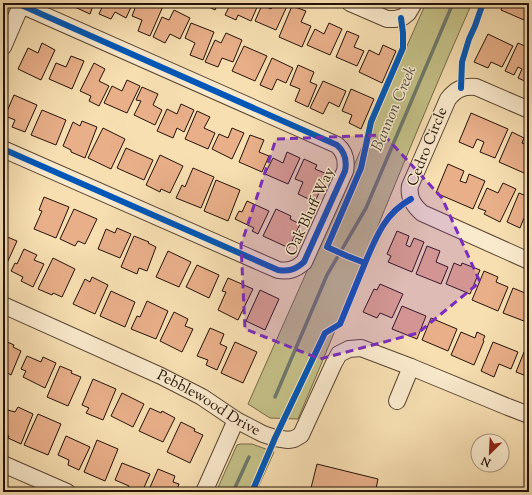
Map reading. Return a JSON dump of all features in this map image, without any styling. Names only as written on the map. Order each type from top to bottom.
[{"type":"street","points":[[350,3],[387,19],[395,19],[403,17],[408,13],[414,3]]},
{"type":"street","points":[[3,47],[22,4]]},
{"type":"street","name":"Oak Bluff Way","points":[[3,148],[278,270],[284,271],[292,270],[304,262],[345,171],[347,163],[344,155],[337,145],[22,4]]},
{"type":"street","name":"Cedro Circle","points":[[529,110],[476,87],[469,86],[454,92],[448,99],[410,186],[410,197],[416,208],[422,213],[529,261]]},
{"type":"street","name":"Pebblewood Drive","points":[[3,305],[161,376],[202,396],[236,420],[263,434],[276,438],[288,440],[294,439],[301,435],[339,354],[349,349],[361,348],[529,415]]},
{"type":"street","points":[[397,401],[411,367]]},
{"type":"street","points":[[204,492],[236,420]]},
{"type":"street","points":[[3,464],[67,492]]},
{"type":"highlighted area","points":[[384,135],[442,198],[480,282],[418,333],[320,359],[245,329],[241,245],[276,139]]},
{"type":"shaded area","points":[[426,3],[472,3],[427,106],[298,419],[270,418],[248,404]]},
{"type":"shaded area","points":[[252,444],[274,452],[256,492],[216,492],[237,445]]},
{"type":"building","points":[[66,3],[94,3],[90,14]]},
{"type":"building","points":[[104,3],[133,3],[126,18],[115,12],[111,19],[99,14]]},
{"type":"building","points":[[137,3],[146,3],[151,5],[152,3],[164,4],[150,36],[138,31],[142,20],[132,16]]},
{"type":"building","points":[[201,3],[218,3],[215,10]]},
{"type":"building","points":[[231,3],[255,3],[258,5],[251,21],[238,15],[236,20],[225,15]]},
{"type":"building","points":[[274,3],[288,4],[276,30],[255,21],[262,5],[271,9]]},
{"type":"building","points":[[503,3],[529,3],[529,8],[524,20],[501,10]]},
{"type":"building","points":[[292,6],[306,11],[301,22],[311,26],[302,47],[279,37]]},
{"type":"building","points":[[174,10],[190,18],[180,39],[170,34],[165,43],[153,37],[162,17],[169,20]]},
{"type":"building","points":[[191,23],[214,32],[203,60],[190,55],[195,43],[185,38]]},
{"type":"building","points":[[329,23],[342,29],[330,55],[307,45],[315,29],[324,34]]},
{"type":"building","points":[[347,31],[359,36],[354,47],[364,51],[357,66],[336,57]]},
{"type":"building","points":[[226,33],[242,40],[233,62],[222,58],[218,67],[205,62],[215,40],[221,43]]},
{"type":"building","points":[[488,34],[513,46],[502,67],[491,62],[488,68],[474,62]]},
{"type":"building","points":[[42,43],[55,50],[41,80],[18,69],[28,48],[38,53]]},
{"type":"building","points":[[518,43],[529,48],[529,83],[518,78],[522,69],[518,67],[514,75],[505,71]]},
{"type":"building","points":[[383,45],[396,51],[382,83],[359,72],[369,50],[379,55]]},
{"type":"building","points":[[244,46],[267,56],[255,81],[232,71]]},
{"type":"building","points":[[71,56],[84,61],[72,89],[49,79],[56,63],[66,67]]},
{"type":"building","points":[[272,58],[293,68],[286,83],[277,79],[272,90],[260,85]]},
{"type":"building","points":[[94,63],[105,69],[99,81],[109,86],[99,106],[89,101],[91,96],[80,91]]},
{"type":"building","points":[[298,65],[314,72],[310,82],[317,85],[308,107],[295,101],[300,89],[290,85]]},
{"type":"building","points":[[127,80],[140,86],[127,113],[104,103],[112,86],[122,91]]},
{"type":"building","points":[[323,81],[346,91],[339,107],[329,102],[323,114],[310,108]]},
{"type":"building","points":[[142,87],[158,94],[153,105],[162,110],[155,125],[134,115],[141,101],[136,100]]},
{"type":"building","points":[[351,89],[374,99],[361,129],[349,123],[352,115],[342,111]]},
{"type":"building","points":[[14,95],[37,105],[25,132],[12,127],[15,120],[5,116]]},
{"type":"building","points":[[181,104],[194,110],[184,132],[177,128],[173,138],[157,131],[167,109],[177,114]]},
{"type":"building","points":[[42,110],[66,120],[56,145],[31,135]]},
{"type":"building","points":[[197,111],[210,117],[204,128],[215,133],[208,149],[185,139]]},
{"type":"building","points":[[471,113],[508,129],[495,158],[480,152],[484,142],[477,139],[473,148],[459,142]]},
{"type":"building","points":[[82,121],[97,127],[85,158],[71,152],[71,150],[63,146],[73,122],[80,126]]},
{"type":"building","points":[[103,128],[125,139],[111,169],[88,158]]},
{"type":"building","points":[[232,128],[244,133],[232,159],[212,149],[219,134],[228,138]]},
{"type":"building","points":[[512,132],[524,138],[522,143],[529,146],[529,162],[524,173],[499,162]]},
{"type":"building","points":[[250,135],[264,140],[259,152],[269,156],[262,172],[239,162]]},
{"type":"building","points":[[126,148],[153,160],[144,180],[117,168]]},
{"type":"building","points":[[287,152],[300,158],[288,184],[265,174],[273,158],[283,163]]},
{"type":"building","points":[[160,155],[183,166],[170,193],[161,189],[160,192],[146,185]]},
{"type":"building","points":[[304,159],[317,165],[315,169],[327,174],[315,202],[298,194],[303,182],[295,179]]},
{"type":"building","points":[[448,164],[464,171],[460,181],[466,183],[469,174],[485,181],[473,209],[436,193]]},
{"type":"building","points":[[193,168],[214,177],[201,208],[176,198],[182,185],[185,187]]},
{"type":"building","points":[[216,180],[240,190],[228,221],[204,211]]},
{"type":"building","points":[[503,183],[516,189],[500,222],[484,214],[486,211],[478,208],[487,188],[498,193]]},
{"type":"building","points":[[519,193],[529,197],[529,220],[524,218],[520,228],[507,222]]},
{"type":"building","points":[[44,197],[69,207],[56,238],[34,229],[42,211],[39,210]]},
{"type":"building","points":[[247,201],[269,211],[258,234],[252,231],[254,228],[235,219],[239,211],[242,212]]},
{"type":"building","points":[[74,209],[97,219],[85,244],[78,241],[75,246],[60,239]]},
{"type":"building","points":[[276,209],[291,216],[290,219],[300,224],[289,248],[263,236]]},
{"type":"building","points":[[117,228],[131,234],[120,258],[98,249],[106,229],[115,233]]},
{"type":"building","points":[[397,231],[409,236],[406,245],[410,247],[414,238],[424,242],[412,272],[388,262],[391,256],[387,254]]},
{"type":"building","points":[[5,236],[17,241],[3,272],[3,241]]},
{"type":"building","points":[[134,236],[149,242],[148,243],[156,247],[147,271],[139,268],[137,274],[121,267]]},
{"type":"building","points":[[427,246],[440,251],[436,262],[448,267],[441,284],[416,274]]},
{"type":"building","points":[[24,249],[37,255],[34,260],[44,264],[33,287],[21,281],[23,277],[11,271],[15,263],[17,264]]},
{"type":"building","points":[[168,251],[191,262],[179,287],[156,277]]},
{"type":"building","points":[[53,258],[75,269],[62,297],[53,293],[52,295],[38,289]]},
{"type":"building","points":[[454,263],[461,266],[462,263],[480,270],[470,294],[446,284]]},
{"type":"building","points":[[197,265],[219,275],[209,298],[186,287]]},
{"type":"building","points":[[484,271],[498,277],[496,282],[508,287],[498,311],[472,300]]},
{"type":"building","points":[[92,277],[108,285],[95,314],[73,304],[85,279],[90,282]]},
{"type":"building","points":[[228,278],[253,289],[238,320],[218,310],[226,292],[222,291]]},
{"type":"building","points":[[380,284],[403,294],[392,318],[380,313],[377,318],[363,312],[374,289],[377,290]]},
{"type":"building","points":[[527,287],[529,288],[529,323],[503,313],[513,288],[525,293]]},
{"type":"building","points":[[260,290],[279,299],[265,330],[246,321]]},
{"type":"building","points":[[111,291],[135,302],[125,327],[100,316]]},
{"type":"building","points":[[147,301],[168,311],[156,339],[131,329],[137,316],[140,317]]},
{"type":"building","points":[[402,306],[426,316],[417,339],[392,329]]},
{"type":"building","points":[[174,312],[188,319],[185,326],[193,329],[182,352],[160,341]]},
{"type":"building","points":[[431,318],[457,329],[448,351],[422,340]]},
{"type":"building","points":[[210,328],[224,334],[220,344],[227,347],[217,370],[206,365],[208,360],[197,356]]},
{"type":"building","points":[[461,332],[475,338],[477,332],[485,336],[474,365],[451,355]]},
{"type":"building","points":[[3,340],[14,345],[13,347],[21,351],[11,375],[4,371],[3,374]]},
{"type":"building","points":[[235,342],[257,352],[243,383],[221,373]]},
{"type":"building","points":[[493,342],[518,352],[511,369],[499,364],[494,377],[481,371]]},
{"type":"building","points":[[524,352],[529,354],[529,377],[516,372]]},
{"type":"building","points":[[27,356],[41,362],[43,357],[56,363],[45,388],[23,377],[26,371],[21,369]]},
{"type":"building","points":[[60,366],[81,377],[68,406],[47,397]]},
{"type":"building","points":[[93,379],[116,389],[103,420],[86,413],[89,408],[82,405]]},
{"type":"building","points":[[122,393],[144,404],[133,427],[111,416]]},
{"type":"building","points":[[18,407],[33,414],[21,444],[3,434],[3,422],[8,410],[15,412]]},
{"type":"building","points":[[150,408],[161,413],[162,411],[175,418],[163,442],[139,431]]},
{"type":"building","points":[[38,414],[61,424],[48,455],[24,445]]},
{"type":"building","points":[[181,422],[203,435],[190,463],[167,452]]},
{"type":"building","points":[[66,436],[90,447],[79,470],[68,465],[69,460],[58,455]]},
{"type":"building","points":[[97,440],[118,449],[105,481],[84,472]]},
{"type":"building","points":[[122,463],[150,474],[142,492],[127,491],[129,486],[115,480]]},
{"type":"building","points":[[317,464],[378,479],[376,489],[386,492],[310,492]]},
{"type":"building","points":[[158,469],[175,476],[173,482],[179,484],[176,492],[148,492]]},
{"type":"waterway","name":"Bannon Creek","points":[[275,397],[327,275],[366,208],[453,3]]},
{"type":"waterway","name":"Bannon Creek","points":[[233,492],[249,457]]},
{"type":"cycle path","points":[[461,88],[462,62],[483,3]]},
{"type":"cycle path","points":[[3,149],[282,271],[292,269],[304,262],[346,167],[344,154],[337,145],[21,5]]},
{"type":"cycle path","points":[[252,492],[275,438],[325,333],[340,324],[365,263],[327,247],[361,168],[371,122],[403,48],[401,18]]},
{"type":"cycle path","points":[[365,263],[382,226],[394,211],[411,199]]}]
